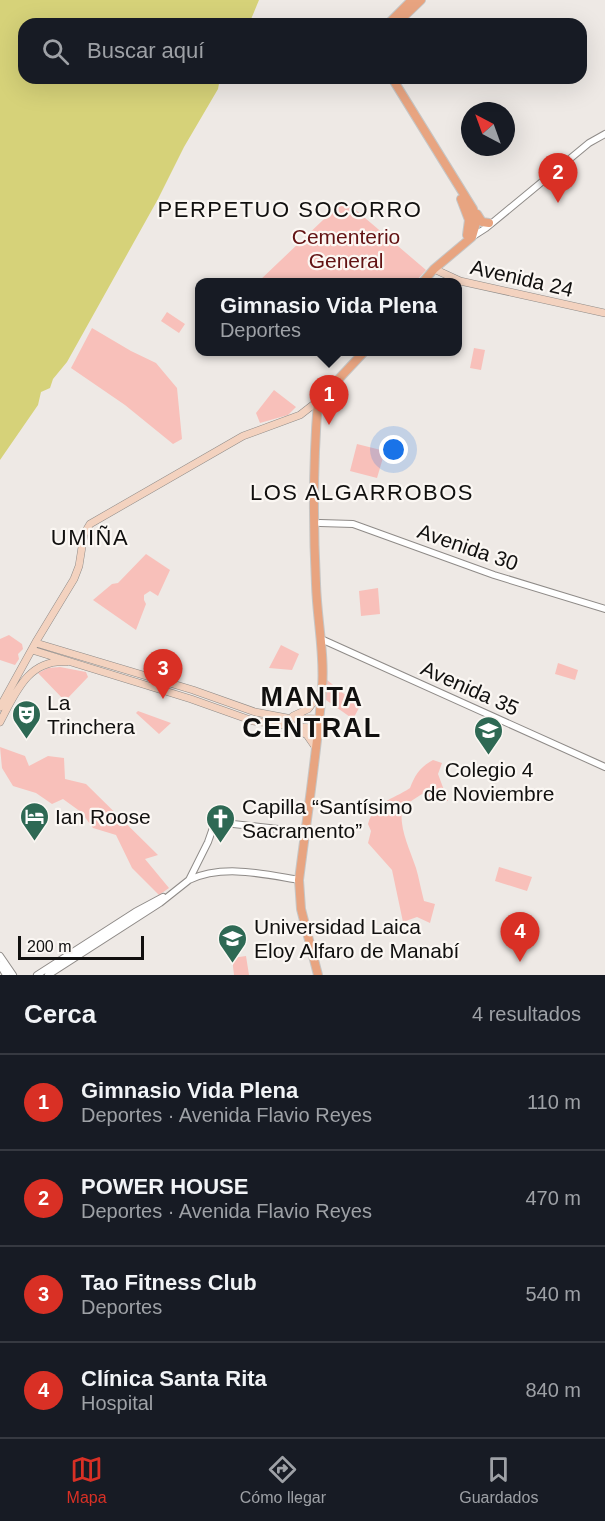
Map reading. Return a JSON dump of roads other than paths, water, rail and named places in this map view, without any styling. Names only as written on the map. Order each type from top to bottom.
[{"type":"main road","points":[[394,18],[412,0]]},
{"type":"main road","points":[[402,18],[421,0]]},
{"type":"main road","points":[[390,84],[466,207],[469,236]]},
{"type":"main road","points":[[396,84],[473,209],[482,222],[489,223]]},
{"type":"main road","points":[[426,278],[469,236],[476,223],[473,209]]},
{"type":"main road","name":"Avenida 24","points":[[434,268],[454,278]]},
{"type":"main road","name":"Avenida 24","points":[[462,281],[605,314]]},
{"type":"main road","points":[[0,707],[74,579],[81,557],[84,534],[90,524],[243,436],[300,415],[318,401],[359,356]]},
{"type":"main road","points":[[318,401],[315,556],[321,639],[321,692],[299,880],[301,909],[318,975]]},
{"type":"main road","points":[[34,646],[72,663],[246,718],[290,727],[318,729]]},
{"type":"main road","points":[[34,646],[193,690],[255,712],[287,718],[319,719]]},
{"type":"main road","points":[[0,722],[25,679],[32,672],[51,663],[72,663]]},
{"type":"main road","points":[[287,718],[308,710],[321,692]]},
{"type":"main road","points":[[290,727],[304,732],[316,748]]},
{"type":"street","points":[[469,236],[483,231],[489,223],[589,143],[605,134]]},
{"type":"street","name":"Avenida 30","points":[[320,523],[352,524],[494,575],[605,609]]},
{"type":"street","name":"Avenida 35","points":[[321,639],[605,767]]},
{"type":"street","points":[[189,880],[215,822],[305,832]]},
{"type":"street","points":[[37,975],[135,912],[199,875],[232,871],[299,880]]},
{"type":"street","points":[[48,975],[160,903],[166,896]]},
{"type":"street","points":[[0,956],[13,975]]},
{"type":"street","points":[[0,965],[6,975]]},
{"type":"place","name":"POWER HOUSE","points":[[558,203]]},
{"type":"place","name":"Gimnasio Vida Plena","points":[[329,425]]},
{"type":"place","name":"Tao Fitness Club","points":[[163,699]]},
{"type":"place","name":"La Trinchera","points":[[26,740]]},
{"type":"place","name":"Colegio 4 de Noviembre","points":[[489,756]]},
{"type":"place","name":"Ian Roose","points":[[34,842]]},
{"type":"place","name":"Capilla “Santísimo Sacramento”","points":[[221,844]]},
{"type":"place","name":"Clínica Santa Rita","points":[[520,962]]},
{"type":"place","name":"Universidad Laica Eloy Alfaro de Manabí","points":[[233,964]]},
{"type":"district","name":"PERPETUO SOCORRO","points":[[290,209]]},
{"type":"district","name":"LOS ALGARROBOS","points":[[362,492]]},
{"type":"district","name":"UMIÑA","points":[[90,537]]},
{"type":"district","name":"MANTA CENTRAL","points":[[312,712]]},
{"type":"park label","name":"Cementerio General","points":[[346,248]]}]
